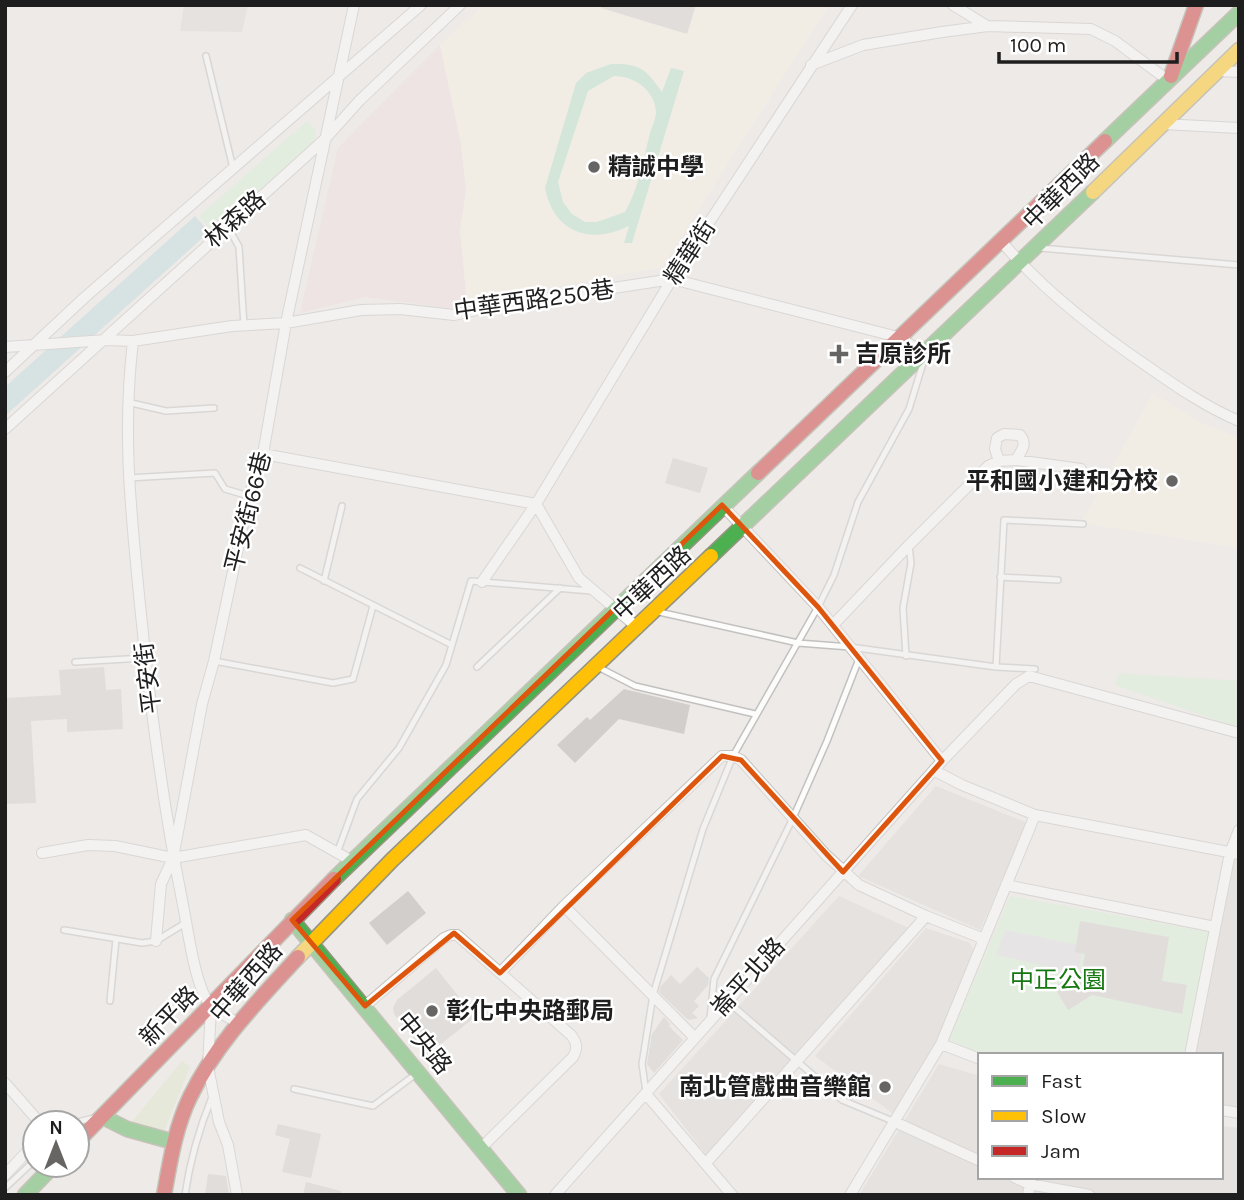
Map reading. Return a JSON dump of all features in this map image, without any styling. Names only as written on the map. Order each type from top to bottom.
[{"type":"main road","points":[[1169,81],[1196,5]]},
{"type":"main road","name":"中華西路","points":[[292,920],[614,608],[1239,13]]},
{"type":"main road","name":"中華西路","points":[[164,1195],[174,1142],[190,1097],[238,1023],[312,942],[402,851],[926,354],[1239,50]]},
{"type":"main road","name":"中央路","points":[[292,920],[519,1195]]},
{"type":"main road","name":"新平路","points":[[91,1128],[292,920]]},
{"type":"main road","points":[[103,1116],[127,1129],[174,1142]]},
{"type":"main road","points":[[25,1195],[40,1179]]},
{"type":"street","name":"平安街66巷","points":[[156,941],[161,884],[173,858],[202,704],[214,661],[248,496],[263,454],[286,323],[355,5]]},
{"type":"street","name":"林森路","points":[[5,372],[83,298],[421,5]]},
{"type":"street","name":"林森路","points":[[5,429],[325,139],[360,100],[460,5]]},
{"type":"street","name":"精華街","points":[[482,582],[536,504],[672,279],[852,5]]},
{"type":"street","points":[[953,5],[988,26]]},
{"type":"street","points":[[811,65],[863,45],[988,26],[1091,29],[1115,41],[1169,81]]},
{"type":"street","points":[[1217,71],[1239,72]]},
{"type":"street","points":[[1161,124],[1239,128]]},
{"type":"street","points":[[1001,241],[1020,263],[1099,333],[1212,410],[1239,421]]},
{"type":"street","name":"中華西路250巷","points":[[134,341],[374,310],[400,309],[454,315],[672,279],[898,337],[926,354]]},
{"type":"street","points":[[5,347],[105,340],[134,341]]},
{"type":"street","name":"平安街","points":[[134,341],[127,402],[128,478],[144,658],[173,858],[198,978],[211,1006]]},
{"type":"street","points":[[999,461],[995,449],[997,438],[1004,434],[1020,435],[1024,440],[1016,460]]},
{"type":"street","points":[[263,454],[536,504],[579,578],[638,628]]},
{"type":"street","points":[[833,625],[988,466],[999,461],[1016,460],[1081,469]]},
{"type":"street","points":[[722,505],[818,607],[942,761]]},
{"type":"street","points":[[1030,671],[1239,733]]},
{"type":"street","name":"崙平北路","points":[[555,1195],[942,761],[1030,671]]},
{"type":"street","points":[[500,974],[564,906],[722,756],[733,756],[741,760],[843,872],[859,885],[984,939]]},
{"type":"street","points":[[934,771],[1035,815],[1234,853]]},
{"type":"street","points":[[850,1195],[941,1044],[1035,815]]},
{"type":"street","points":[[1190,1053],[1215,927],[1239,830]]},
{"type":"street","points":[[42,853],[88,845],[115,846],[173,858],[306,835],[352,861]]},
{"type":"street","points":[[1006,885],[1215,927]]},
{"type":"street","points":[[564,906],[694,1037]]},
{"type":"street","points":[[706,1163],[926,916]]},
{"type":"street","points":[[365,1006],[450,935],[457,935],[571,1035],[576,1042],[577,1051],[573,1057],[480,1149]]},
{"type":"street","points":[[237,1195],[228,1145],[219,1122],[215,1091],[208,1067],[211,1006],[238,1023]]},
{"type":"street","points":[[941,1044],[978,1058]]},
{"type":"street","points":[[5,1083],[28,1109]]},
{"type":"street","points":[[646,1094],[732,1195]]},
{"type":"street","points":[[895,1122],[978,1160]]},
{"type":"street","points":[[5,1175],[21,1158]]},
{"type":"street","points":[[1029,1185],[1089,1195]]},
{"type":"lane","points":[[206,57],[233,168]]},
{"type":"lane","points":[[228,225],[239,247],[244,326]]},
{"type":"lane","points":[[1036,248],[1239,265]]},
{"type":"lane","points":[[646,1094],[642,1064],[653,995],[703,829],[733,756],[834,575],[858,502],[909,409],[926,354]]},
{"type":"lane","points":[[127,402],[166,411],[214,408]]},
{"type":"lane","points":[[128,478],[215,472],[225,489],[248,496]]},
{"type":"lane","points":[[324,581],[342,506]]},
{"type":"lane","points":[[996,667],[1004,520],[1083,524]]},
{"type":"lane","points":[[906,656],[903,608],[911,564],[909,545]]},
{"type":"lane","points":[[300,568],[452,645]]},
{"type":"lane","points":[[1000,577],[1058,580]]},
{"type":"lane","points":[[337,853],[357,799],[399,748],[446,666],[471,581],[595,591]]},
{"type":"lane","points":[[477,667],[560,588]]},
{"type":"lane","points":[[214,661],[333,684],[353,679],[373,606]]},
{"type":"lane","points":[[656,611],[798,643],[850,647],[1030,671]]},
{"type":"lane","points":[[75,662],[144,658]]},
{"type":"lane","points":[[710,1020],[714,979],[793,818],[859,659]]},
{"type":"lane","points":[[598,666],[635,686],[755,714]]},
{"type":"lane","points":[[64,930],[142,943],[156,941],[187,922]]},
{"type":"lane","points":[[110,1000],[116,939]]},
{"type":"lane","points":[[727,1000],[842,1100],[895,1122]]},
{"type":"lane","points":[[294,1089],[373,1106],[418,1072]]},
{"type":"lane","points":[[185,1195],[199,1128],[215,1091]]},
{"type":"lane","points":[[91,1119],[103,1116]]},
{"type":"lane","points":[[5,1188],[21,1173]]},
{"type":"highlighted area","points":[[722,505],[818,607],[942,761],[843,872],[741,760],[722,756],[500,973],[454,933],[365,1006],[292,920]]},
{"type":"shaded area","points":[[184,5],[248,5],[242,32],[180,31]]},
{"type":"shaded area","name":"精誠中學","points":[[483,5],[829,5],[662,267],[467,304],[460,230],[466,191],[461,144],[440,45]]},
{"type":"shaded area","points":[[440,45],[461,144],[466,191],[460,230],[467,304],[448,308],[365,297],[300,313],[338,148]]},
{"type":"shaded area","name":"平和國小建和分校","points":[[1153,393],[1198,421],[1239,438],[1239,548],[1081,523]]},
{"type":"shaded area","points":[[936,786],[1027,823],[980,930],[858,876]]},
{"type":"shaded area","points":[[1230,853],[1239,854],[1239,1113],[1223,1110],[1223,1053],[1190,1053]]},
{"type":"shaded area","points":[[839,896],[911,929],[707,1156],[659,1094]]},
{"type":"shaded area","points":[[926,928],[970,943],[975,954],[936,1043],[895,1115],[815,1056]]},
{"type":"shaded area","points":[[1005,930],[1083,946],[1078,973],[996,955]]},
{"type":"shaded area","points":[[939,1064],[978,1075],[978,1179],[1223,1179],[1223,1126],[1239,1128],[1239,1195],[859,1195]]},
{"type":"green space","points":[[611,64],[636,66],[651,78],[662,92],[671,68],[684,71],[632,243],[624,243],[629,226],[615,232],[588,234],[565,225],[556,216],[545,188],[576,83],[586,73]],"holes":[[[614,76],[636,82],[648,91],[655,104],[655,117],[637,184],[625,212],[597,222],[585,222],[572,214],[563,202],[558,182],[588,91]]]},
{"type":"green space","points":[[307,121],[316,130],[314,145],[214,233],[199,216]]},
{"type":"green space","points":[[1119,673],[1239,681],[1239,728],[1115,685]]},
{"type":"green space","name":"中正公園","points":[[1010,896],[1210,932],[1186,1053],[980,1053],[949,1040]]},
{"type":"green space","points":[[182,1061],[190,1067],[163,1134],[131,1123]]},
{"type":"water","points":[[195,216],[209,232],[5,416],[5,387]]},
{"type":"building","points":[[601,5],[696,5],[687,34],[601,8]]},
{"type":"building","points":[[673,458],[708,468],[700,493],[665,483]]},
{"type":"building","points":[[104,667],[106,690],[121,689],[123,729],[67,732],[67,719],[31,721],[36,803],[5,804],[5,698],[61,695],[59,670]]},
{"type":"building","points":[[624,689],[690,705],[684,734],[619,719],[575,763],[557,745],[587,717],[590,720]]},
{"type":"building","points":[[408,891],[426,913],[387,945],[369,923]]},
{"type":"building","points":[[1080,921],[1169,937],[1162,981],[1187,985],[1182,1014],[1092,995],[1068,1010],[1054,987],[1082,970],[1085,954],[1075,952]]},
{"type":"building","points":[[697,967],[709,978],[708,985],[694,1001],[699,1006],[692,1013],[698,1018],[688,1020],[659,992],[671,975],[680,984]]},
{"type":"building","name":"彰化中央路郵局","points":[[436,968],[475,1017],[427,1055],[394,1014],[393,1008],[397,1000]]},
{"type":"building","points":[[664,1017],[683,1040],[654,1073],[647,1064],[652,1034]]},
{"type":"building","points":[[278,1124],[321,1134],[311,1178],[282,1172],[290,1139],[275,1135]]},
{"type":"building","points":[[208,1174],[226,1176],[229,1195],[205,1195]]},
{"type":"building","points":[[306,1182],[341,1191],[341,1195],[303,1195]]},
{"type":"traffic: fast","points":[[1105,141],[1239,13]]},
{"type":"traffic: fast","points":[[711,556],[1093,192]]},
{"type":"traffic: fast","points":[[334,879],[758,473]]},
{"type":"traffic: fast","points":[[292,920],[519,1195]]},
{"type":"traffic: fast","points":[[103,1117],[127,1129],[174,1142]]},
{"type":"traffic: fast","points":[[25,1195],[40,1179]]},
{"type":"traffic: slow","points":[[1093,192],[1239,50]]},
{"type":"traffic: slow","points":[[298,957],[392,860],[711,556]]},
{"type":"traffic: jam","points":[[1171,76],[1196,5]]},
{"type":"traffic: jam","points":[[758,473],[1105,141]]},
{"type":"traffic: jam","points":[[91,1128],[334,879]]},
{"type":"traffic: jam","points":[[164,1195],[180,1121],[201,1077],[225,1040],[298,957]]},
{"type":"place","name":"精誠中學","points":[[594,167]]},
{"type":"place","name":"吉原診所","points":[[839,354]]},
{"type":"place","name":"平和國小建和分校","points":[[1172,481]]},
{"type":"place","name":"彰化中央路郵局","points":[[432,1011]]},
{"type":"place","name":"南北管戲曲音樂館","points":[[885,1087]]}]
